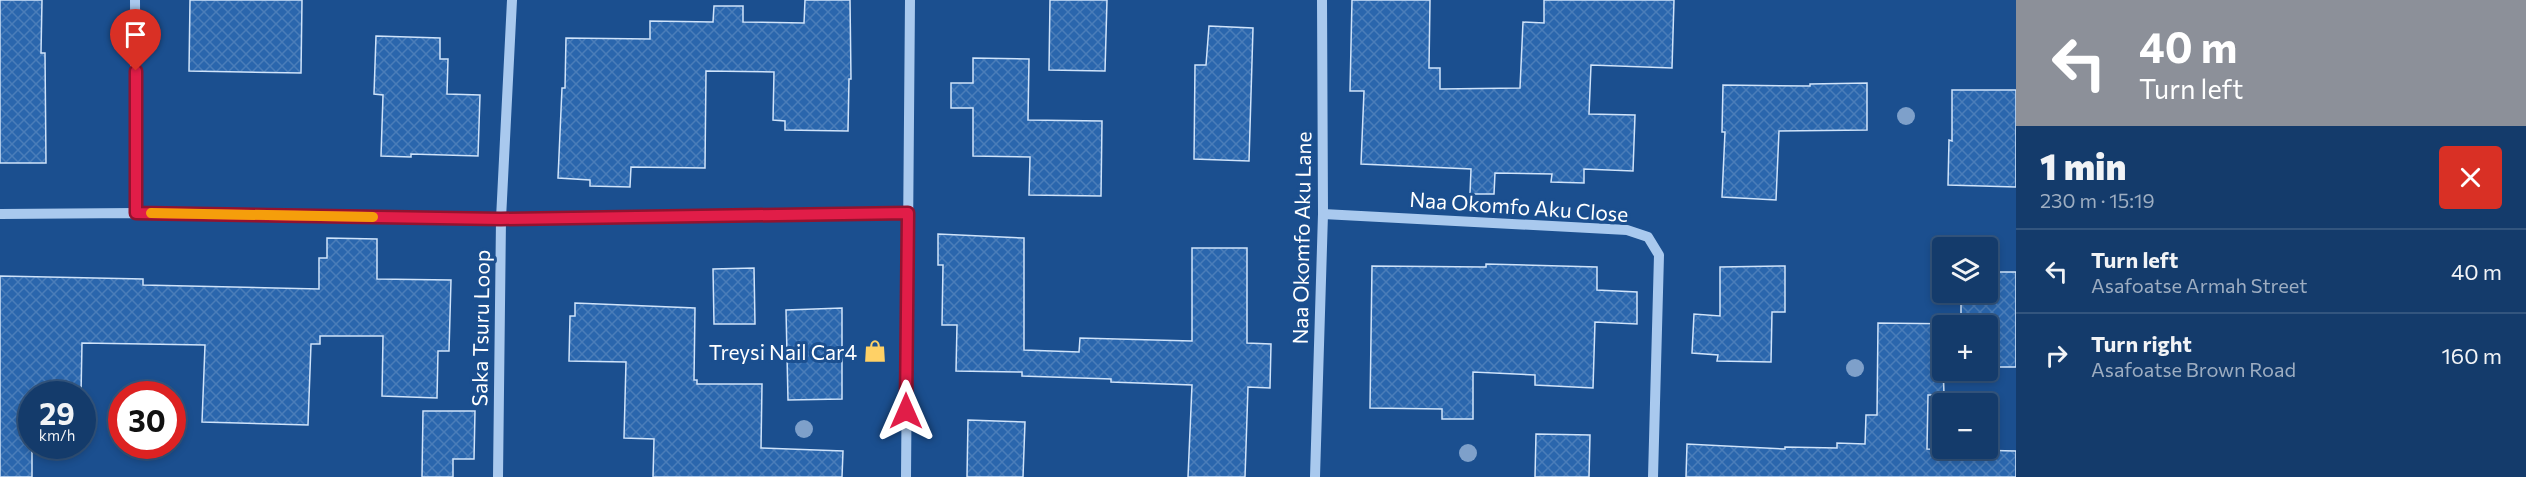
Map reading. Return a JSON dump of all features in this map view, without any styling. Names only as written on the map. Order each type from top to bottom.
[{"type":"street","points":[[135,0],[136,213]]},
{"type":"street","name":"Saka Tsuru Loop","points":[[498,477],[501,219],[512,0]]},
{"type":"street","points":[[906,477],[910,0]]},
{"type":"street","name":"Naa Okomfo Aku Lane","points":[[1315,477],[1323,214],[1322,0]]},
{"type":"street","points":[[0,214],[136,213],[501,219],[908,213]]},
{"type":"street","name":"Naa Okomfo Aku Close","points":[[1323,214],[1627,230],[1648,237],[1659,255],[1653,477]]},
{"type":"building","points":[[0,0],[42,0],[41,53],[45,53],[46,163],[0,163]]},
{"type":"building","points":[[190,0],[302,0],[301,73],[189,71]]},
{"type":"building","points":[[805,0],[850,0],[851,79],[849,79],[848,131],[785,130],[785,121],[773,120],[774,72],[706,71],[705,168],[631,167],[630,187],[590,186],[590,180],[558,178],[562,88],[565,88],[566,38],[650,39],[650,21],[713,22],[714,6],[743,6],[743,22],[804,23]]},
{"type":"building","points":[[1050,0],[1107,0],[1105,71],[1049,70]]},
{"type":"building","points":[[1352,0],[1430,0],[1429,68],[1440,68],[1440,89],[1520,88],[1523,22],[1544,23],[1544,0],[1674,0],[1672,68],[1591,65],[1589,114],[1635,115],[1633,171],[1584,169],[1584,183],[1551,182],[1552,174],[1495,173],[1494,194],[1470,194],[1471,169],[1361,164],[1364,91],[1350,91]]},
{"type":"building","points":[[1209,26],[1253,28],[1249,161],[1194,159],[1195,65],[1206,65]]},
{"type":"building","points":[[376,36],[440,38],[440,59],[448,59],[447,94],[480,95],[478,156],[411,154],[411,157],[381,156],[383,95],[374,94]]},
{"type":"building","points":[[973,58],[1029,59],[1028,120],[1102,121],[1101,196],[1029,195],[1030,157],[973,156],[973,108],[951,108],[951,83],[973,83]]},
{"type":"building","points":[[1867,83],[1867,130],[1779,131],[1776,200],[1722,197],[1725,132],[1722,132],[1723,85],[1810,86],[1810,84]]},
{"type":"building","points":[[1952,90],[2016,90],[2016,187],[1948,185],[1949,140],[1952,141]]},
{"type":"building","points":[[938,234],[1024,238],[1024,350],[1079,352],[1080,338],[1192,341],[1192,248],[1247,248],[1247,343],[1271,344],[1270,388],[1248,387],[1245,477],[1188,477],[1192,385],[1022,376],[1022,372],[956,371],[957,325],[942,325],[943,265],[938,265]]},
{"type":"building","points":[[327,238],[377,239],[377,279],[451,280],[449,351],[438,351],[437,398],[382,396],[383,336],[320,336],[320,344],[311,344],[308,425],[202,422],[205,345],[82,343],[81,381],[18,381],[18,459],[32,459],[32,477],[0,477],[0,276],[143,279],[143,285],[319,289],[319,258],[327,258]]},
{"type":"building","points":[[1486,264],[1597,267],[1597,290],[1637,292],[1637,324],[1595,322],[1593,388],[1535,385],[1535,375],[1473,372],[1473,419],[1442,419],[1442,409],[1370,408],[1372,266],[1486,267]]},
{"type":"building","points":[[1785,266],[1785,312],[1772,312],[1771,362],[1717,361],[1718,355],[1692,353],[1694,314],[1720,316],[1720,267]]},
{"type":"building","points":[[754,268],[755,324],[714,324],[713,269]]},
{"type":"building","points":[[1998,272],[2016,272],[2016,367],[1998,367],[1998,315],[1961,315],[1961,303],[1998,303]]},
{"type":"building","points":[[575,303],[695,308],[694,380],[697,380],[697,384],[762,384],[761,448],[843,451],[842,477],[653,477],[654,439],[624,438],[626,362],[569,361],[570,316],[575,316]]},
{"type":"building","points":[[842,308],[842,399],[788,400],[786,310]]},
{"type":"building","points":[[1878,323],[1932,324],[1932,381],[1944,381],[1944,393],[1928,395],[1927,449],[1932,449],[1932,459],[1998,459],[1998,451],[2016,451],[2016,477],[1686,477],[1687,444],[1785,449],[1785,447],[1837,448],[1837,443],[1865,444],[1866,415],[1877,415]]},
{"type":"building","points":[[423,411],[475,411],[474,459],[453,459],[453,477],[422,477]]},
{"type":"building","points":[[968,420],[1025,422],[1023,477],[967,477]]},
{"type":"building","points":[[1536,434],[1590,435],[1589,477],[1535,477]]},
{"type":"slow traffic","points":[[151,213],[373,217]]},
{"type":"place","name":"Treysi Nail Car4","points":[[875,351]]},
{"type":"route","points":[[136,71],[136,213],[501,219],[908,213],[906,411]]}]
